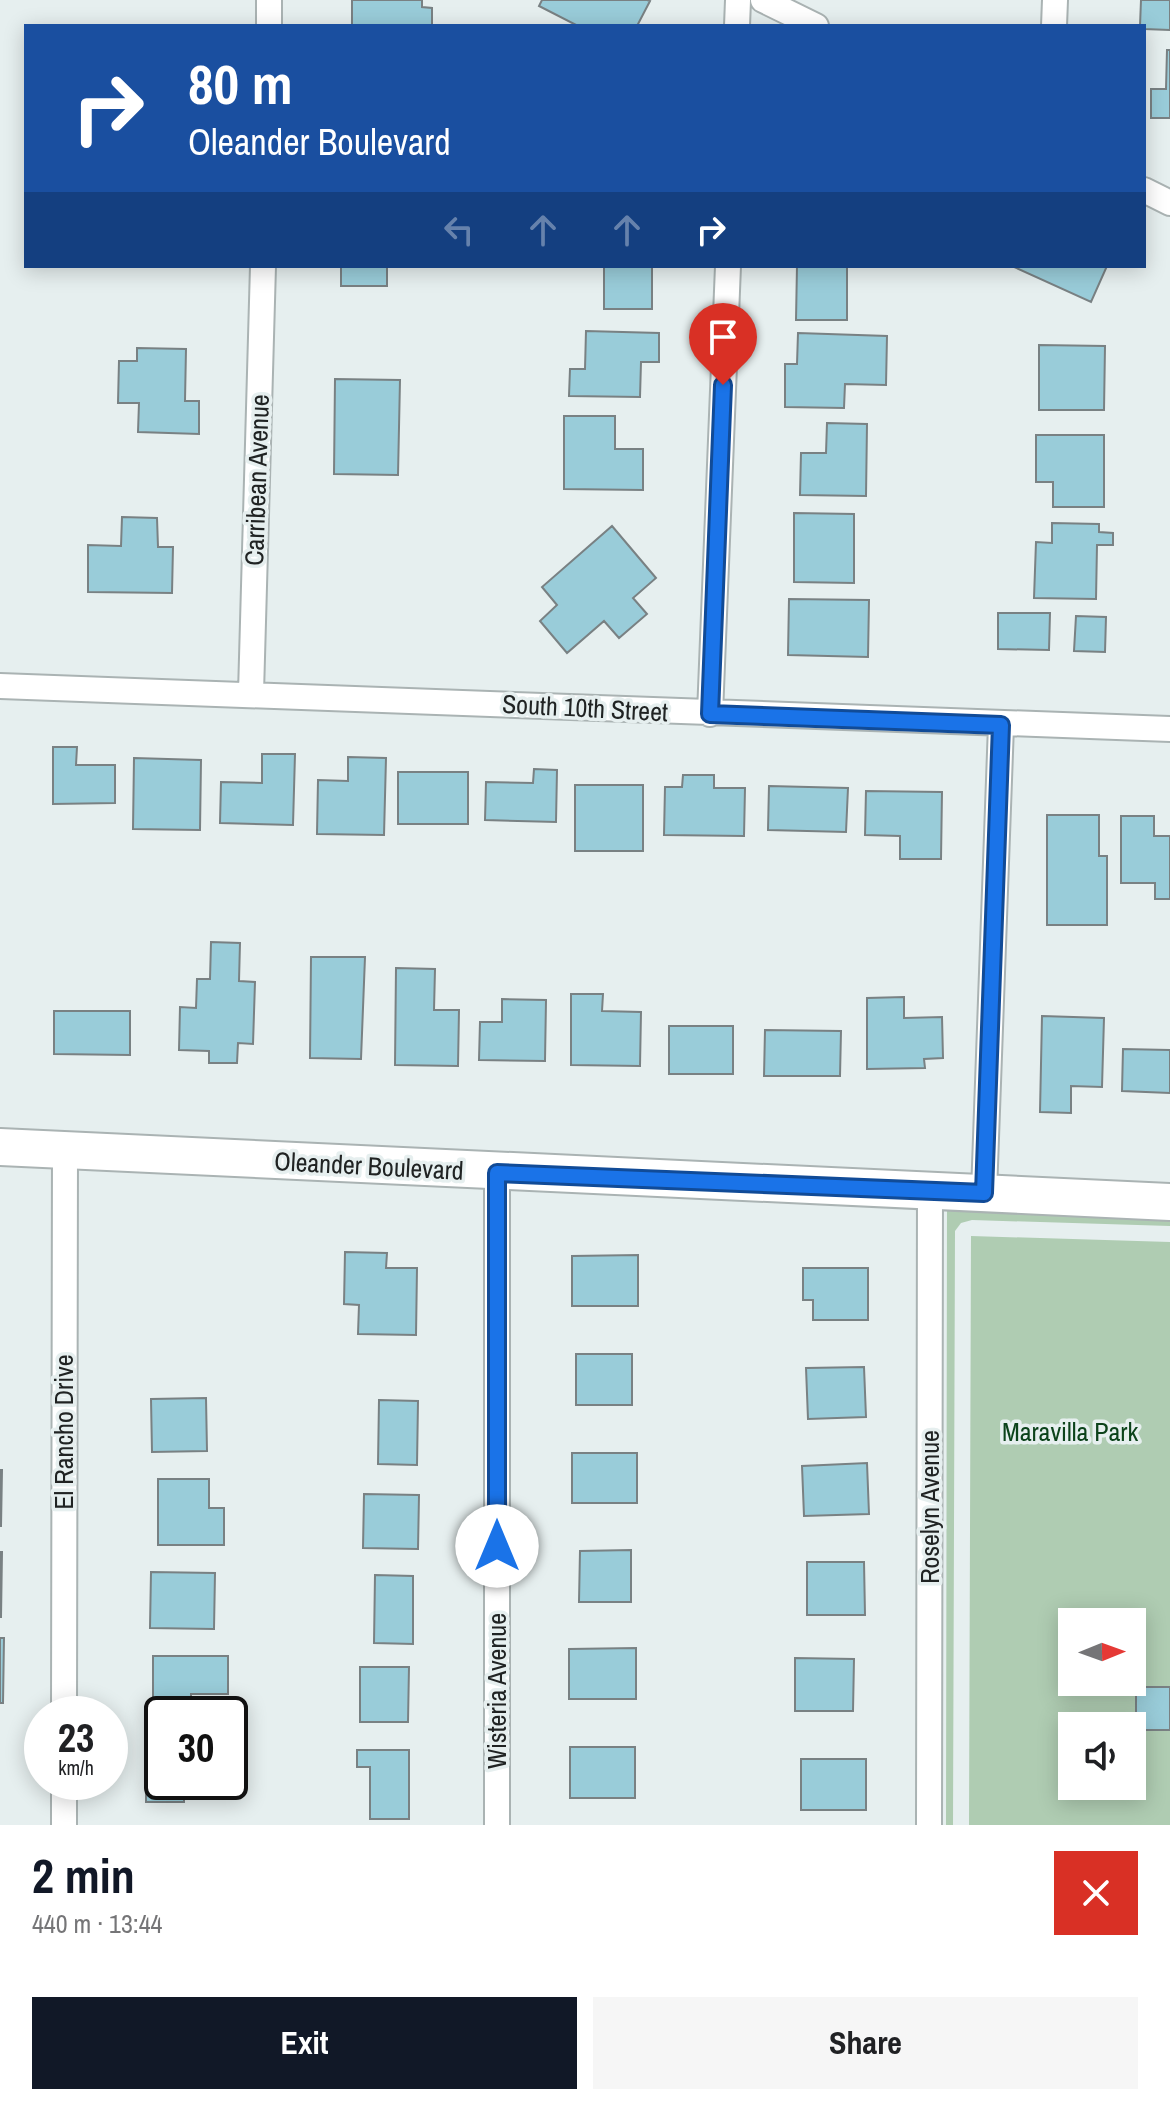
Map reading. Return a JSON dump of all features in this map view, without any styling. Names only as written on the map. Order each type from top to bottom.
[{"type":"main road","name":"Oleander Boulevard","points":[[0,1147],[497,1173],[1170,1202]]},
{"type":"street","points":[[269,0],[269,24]]},
{"type":"street","points":[[737,24],[738,0]]},
{"type":"street","points":[[763,0],[812,24]]},
{"type":"street","points":[[1054,24],[1055,0]]},
{"type":"street","points":[[1146,191],[1170,203]]},
{"type":"street","name":"Carribean Avenue","points":[[251,693],[263,268]]},
{"type":"street","points":[[710,714],[728,268]]},
{"type":"street","name":"South 10th Street","points":[[0,686],[1170,729]]},
{"type":"street","points":[[984,1193],[1001,725]]},
{"type":"street","name":"El Rancho Drive","points":[[64,1696],[65,1150]]},
{"type":"street","name":"Wisteria Avenue","points":[[497,1173],[497,1825]]},
{"type":"street","name":"Roselyn Avenue","points":[[929,1825],[930,1190]]},
{"type":"street","points":[[64,1800],[64,1825]]},
{"type":"green space","points":[[947,1206],[1170,1217],[1170,1226],[972,1220],[961,1223],[955,1231],[953,1825],[946,1825]]},
{"type":"green space","name":"Maravilla Park","points":[[971,1236],[1170,1242],[1170,1825],[969,1825]]},
{"type":"building","points":[[352,0],[422,0],[422,7],[432,8],[432,24],[352,24]]},
{"type":"building","points":[[542,0],[650,1],[638,24],[574,24],[539,6]]},
{"type":"building","points":[[1141,0],[1170,0],[1170,30],[1146,29],[1146,24],[1140,24]]},
{"type":"building","points":[[1167,50],[1170,50],[1170,118],[1151,118],[1151,89],[1166,89]]},
{"type":"building","points":[[341,268],[387,268],[387,286],[341,286]]},
{"type":"building","points":[[604,268],[652,268],[652,309],[604,309]]},
{"type":"building","points":[[797,268],[847,268],[847,320],[796,320]]},
{"type":"building","points":[[1016,268],[1106,268],[1091,302]]},
{"type":"building","points":[[586,331],[659,333],[659,362],[641,362],[640,397],[569,396],[570,369],[585,369]]},
{"type":"building","points":[[798,333],[887,336],[886,385],[845,384],[844,408],[785,407],[785,364],[797,364]]},
{"type":"building","points":[[1039,345],[1105,346],[1104,410],[1039,410]]},
{"type":"building","points":[[137,348],[186,349],[185,401],[199,401],[199,434],[138,432],[139,403],[118,403],[119,361],[137,361]]},
{"type":"building","points":[[335,379],[400,380],[398,475],[334,474]]},
{"type":"building","points":[[564,416],[615,416],[615,449],[643,449],[643,490],[564,489]]},
{"type":"building","points":[[827,423],[867,424],[866,496],[800,495],[801,453],[826,453]]},
{"type":"building","points":[[1036,435],[1104,435],[1104,507],[1053,507],[1053,482],[1036,482]]},
{"type":"building","points":[[794,513],[854,514],[854,583],[794,582]]},
{"type":"building","points":[[122,517],[157,518],[158,547],[173,547],[172,593],[88,592],[88,545],[121,546]]},
{"type":"building","points":[[1052,523],[1099,524],[1099,532],[1113,533],[1113,545],[1097,545],[1096,599],[1034,598],[1036,542],[1052,543]]},
{"type":"building","points":[[612,526],[656,578],[633,598],[647,614],[619,638],[604,621],[567,653],[540,621],[557,605],[542,587]]},
{"type":"building","points":[[789,599],[869,600],[868,657],[788,655]]},
{"type":"building","points":[[998,613],[1050,613],[1049,650],[998,649]]},
{"type":"building","points":[[1076,616],[1106,617],[1105,652],[1074,651]]},
{"type":"building","points":[[53,747],[77,747],[76,765],[115,765],[115,803],[53,804]]},
{"type":"building","points":[[262,754],[295,754],[293,825],[220,823],[221,782],[262,783]]},
{"type":"building","points":[[348,757],[386,758],[384,835],[317,834],[318,780],[348,781]]},
{"type":"building","points":[[134,758],[201,760],[200,830],[133,829]]},
{"type":"building","points":[[534,769],[557,770],[556,822],[485,820],[486,782],[533,783]]},
{"type":"building","points":[[398,772],[468,772],[468,824],[398,824]]},
{"type":"building","points":[[683,775],[714,775],[714,788],[745,788],[744,836],[664,835],[665,787],[682,787]]},
{"type":"building","points":[[575,785],[643,785],[643,851],[575,851]]},
{"type":"building","points":[[769,786],[848,788],[846,832],[768,830]]},
{"type":"building","points":[[866,791],[942,792],[941,859],[900,859],[900,836],[865,835]]},
{"type":"building","points":[[1047,815],[1099,815],[1099,856],[1107,856],[1107,925],[1047,925]]},
{"type":"building","points":[[1121,816],[1154,816],[1154,836],[1170,836],[1170,899],[1155,899],[1155,883],[1121,883]]},
{"type":"building","points":[[211,942],[240,943],[239,981],[255,982],[253,1044],[238,1043],[237,1063],[209,1063],[209,1051],[179,1050],[180,1007],[196,1008],[197,979],[210,979]]},
{"type":"building","points":[[311,957],[365,957],[361,1059],[310,1058]]},
{"type":"building","points":[[396,968],[435,969],[434,1010],[459,1010],[458,1066],[395,1065]]},
{"type":"building","points":[[571,994],[603,994],[602,1011],[641,1012],[640,1066],[571,1065]]},
{"type":"building","points":[[904,997],[904,1018],[942,1017],[943,1058],[924,1059],[925,1068],[867,1069],[867,998]]},
{"type":"building","points":[[502,999],[546,1000],[545,1061],[479,1060],[480,1022],[502,1022]]},
{"type":"building","points":[[54,1011],[130,1011],[130,1055],[54,1054]]},
{"type":"building","points":[[1042,1016],[1104,1018],[1102,1087],[1071,1086],[1071,1113],[1040,1112]]},
{"type":"building","points":[[669,1026],[733,1026],[733,1074],[669,1074]]},
{"type":"building","points":[[765,1030],[841,1031],[840,1076],[764,1076]]},
{"type":"building","points":[[1123,1049],[1170,1050],[1170,1093],[1122,1091]]},
{"type":"building","points":[[345,1252],[387,1253],[386,1268],[417,1268],[416,1335],[358,1334],[359,1305],[344,1304]]},
{"type":"building","points":[[638,1255],[638,1306],[572,1306],[572,1256]]},
{"type":"building","points":[[803,1268],[868,1268],[868,1320],[813,1320],[813,1300],[803,1300]]},
{"type":"building","points":[[576,1354],[632,1354],[632,1405],[576,1405]]},
{"type":"building","points":[[864,1367],[866,1417],[808,1419],[806,1368]]},
{"type":"building","points":[[206,1398],[207,1451],[152,1452],[151,1399]]},
{"type":"building","points":[[379,1400],[418,1401],[417,1465],[378,1464]]},
{"type":"building","points":[[572,1453],[637,1453],[637,1503],[572,1503]]},
{"type":"building","points":[[867,1463],[869,1514],[804,1516],[802,1466]]},
{"type":"building","points":[[2,1470],[1,1526],[0,1526]]},
{"type":"building","points":[[158,1479],[209,1479],[209,1508],[224,1508],[224,1545],[158,1545]]},
{"type":"building","points":[[364,1494],[419,1495],[418,1549],[363,1548]]},
{"type":"building","points":[[631,1550],[631,1602],[579,1602],[580,1551]]},
{"type":"building","points":[[2,1552],[1,1617],[0,1617]]},
{"type":"building","points":[[807,1562],[864,1562],[865,1615],[807,1615]]},
{"type":"building","points":[[151,1572],[215,1573],[214,1629],[150,1628]]},
{"type":"building","points":[[375,1575],[413,1576],[413,1644],[374,1643]]},
{"type":"building","points":[[0,1638],[4,1638],[3,1703],[0,1703]]},
{"type":"building","points":[[636,1648],[636,1699],[569,1699],[569,1649]]},
{"type":"building","points":[[153,1656],[228,1656],[228,1694],[153,1696]]},
{"type":"building","points":[[795,1658],[854,1659],[853,1711],[795,1711]]},
{"type":"building","points":[[360,1667],[409,1667],[408,1722],[360,1722]]},
{"type":"building","points":[[1146,1687],[1170,1687],[1170,1730],[1146,1730],[1146,1712],[1136,1712],[1136,1696],[1146,1696]]},
{"type":"building","points":[[570,1747],[635,1747],[635,1798],[570,1798]]},
{"type":"building","points":[[357,1750],[409,1750],[409,1819],[370,1819],[370,1767],[357,1767]]},
{"type":"building","points":[[801,1759],[866,1759],[866,1810],[801,1810]]},
{"type":"building","points":[[146,1800],[184,1800],[184,1802]]},
{"type":"route","points":[[497,1546],[497,1173],[984,1193],[1001,725],[710,714],[723,385]]}]
